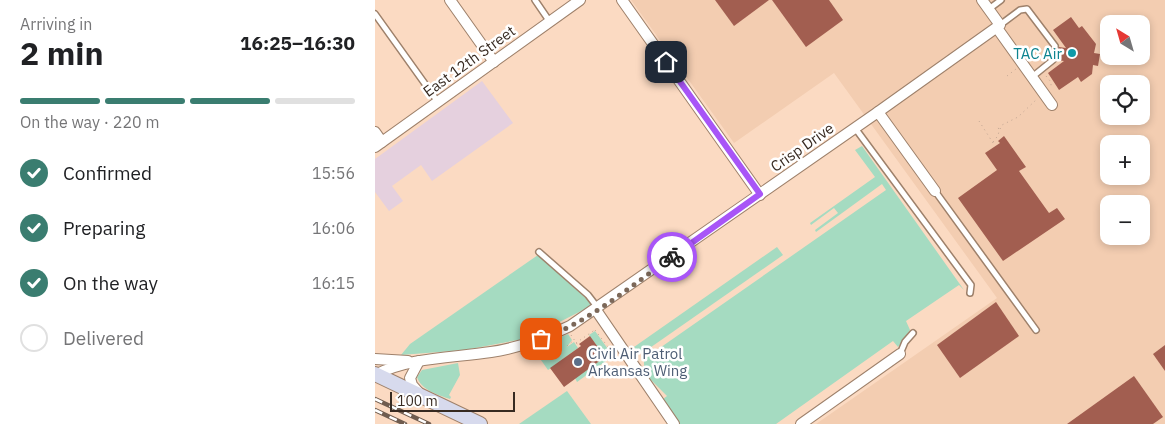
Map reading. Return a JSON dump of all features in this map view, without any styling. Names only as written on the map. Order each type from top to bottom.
[{"type":"street","points":[[451,0],[494,62]]},
{"type":"street","name":"East 12th Street","points":[[379,144],[580,0]]},
{"type":"street","points":[[621,0],[760,194]]},
{"type":"street","points":[[982,0],[1052,105]]},
{"type":"street","name":"Crisp Drive","points":[[375,375],[385,370],[419,361],[492,352],[531,343],[570,326],[597,309],[998,26]]},
{"type":"street","points":[[878,112],[935,190]]},
{"type":"street","points":[[375,132],[379,144]]},
{"type":"street","points":[[597,309],[674,424]]},
{"type":"street","points":[[801,424],[900,354]]},
{"type":"street","name":"Crisp Drive","points":[[375,359],[419,361]]},
{"type":"street","points":[[419,361],[410,378],[412,385],[422,397]]},
{"type":"street","points":[[375,375],[480,424]]},
{"type":"lane","points":[[535,0],[550,22]]},
{"type":"lane","points":[[988,9],[1001,0]]},
{"type":"lane","points":[[998,26],[1020,10],[1027,9],[1055,46]]},
{"type":"lane","points":[[375,14],[437,102]]},
{"type":"lane","points":[[1032,77],[1053,60]]},
{"type":"lane","points":[[855,128],[971,285],[970,293]]},
{"type":"lane","points":[[935,190],[1036,330]]},
{"type":"lane","points":[[539,252],[588,295],[597,309]]},
{"type":"lane","points":[[900,354],[905,342],[913,333]]},
{"type":"path","points":[[1031,58],[1041,52],[1047,52]]},
{"type":"path","points":[[1007,76],[1019,67]]},
{"type":"path","points":[[1044,74],[1051,86],[1047,92]]},
{"type":"path","points":[[993,143],[999,135],[1002,125],[1018,117],[1040,96]]},
{"type":"path","points":[[979,121],[995,146]]},
{"type":"path","points":[[997,125],[1000,129]]},
{"type":"path","points":[[576,343],[598,327]]},
{"type":"path","points":[[595,329],[615,356]]},
{"type":"path","points":[[569,333],[579,347]]},
{"type":"path","points":[[567,346],[574,340]]},
{"type":"shaded area","points":[[631,0],[1165,0],[1165,424],[816,424],[997,298],[834,73],[734,143]]},
{"type":"shaded area","points":[[482,81],[513,123],[432,181],[421,165],[392,186],[403,201],[389,211],[375,192],[375,159]]},
{"type":"green space","points":[[862,146],[964,290],[959,285],[906,321],[910,330],[898,347],[893,341],[776,424],[680,424],[663,399],[667,396],[644,373],[644,359],[886,190],[882,184],[816,232],[815,230],[838,213],[834,208],[811,225],[810,223],[875,177],[855,150]]},
{"type":"green space","points":[[777,247],[783,255],[644,352],[636,351],[634,347]]},
{"type":"green space","points":[[538,255],[590,302],[591,306],[528,338],[465,350],[401,355],[410,344]]},
{"type":"green space","points":[[595,331],[613,356],[577,382],[575,378],[605,357],[589,335]]},
{"type":"green space","points":[[568,334],[572,340],[567,347],[574,342],[578,348],[548,370],[536,353],[533,355],[530,350]]},
{"type":"green space","points":[[458,363],[460,375],[449,395],[450,399],[435,394],[419,382],[417,377],[422,370]]},
{"type":"green space","points":[[567,391],[591,424],[519,424]]},
{"type":"building","points":[[715,0],[769,0],[734,26]]},
{"type":"building","points":[[772,0],[829,0],[843,20],[806,47]]},
{"type":"building","name":"TAC Air","points":[[1071,17],[1079,28],[1082,26],[1096,44],[1094,53],[1100,54],[1098,66],[1093,65],[1092,74],[1081,82],[1078,77],[1059,90],[1048,73],[1064,61],[1057,60],[1054,56],[1047,59],[1049,45],[1054,50],[1059,47],[1066,48],[1053,30]]},
{"type":"building","points":[[1004,136],[1026,167],[1019,171],[1049,213],[1057,208],[1065,219],[1003,261],[958,198],[997,170],[985,153],[1000,143],[998,141]]},
{"type":"building","points":[[996,302],[1019,336],[960,378],[937,345]]},
{"type":"building","name":"Civil Air Patrol Arkansas Wing","points":[[590,336],[605,357],[564,387],[550,368],[581,346],[579,344]]},
{"type":"building","points":[[1165,345],[1165,371],[1153,354]]},
{"type":"building","points":[[1134,376],[1163,417],[1153,424],[1067,424]]},
{"type":"railway","points":[[375,399],[429,424]]},
{"type":"railway","points":[[375,410],[405,424]]},
{"type":"way so far","points":[[541,339],[570,326],[596,310],[672,257]]},
{"type":"place","name":"TAC Air","points":[[1072,53]]},
{"type":"place","name":"Civil Air Patrol Arkansas Wing","points":[[578,362]]},
{"type":"route","points":[[666,62],[760,194],[672,257]]}]
